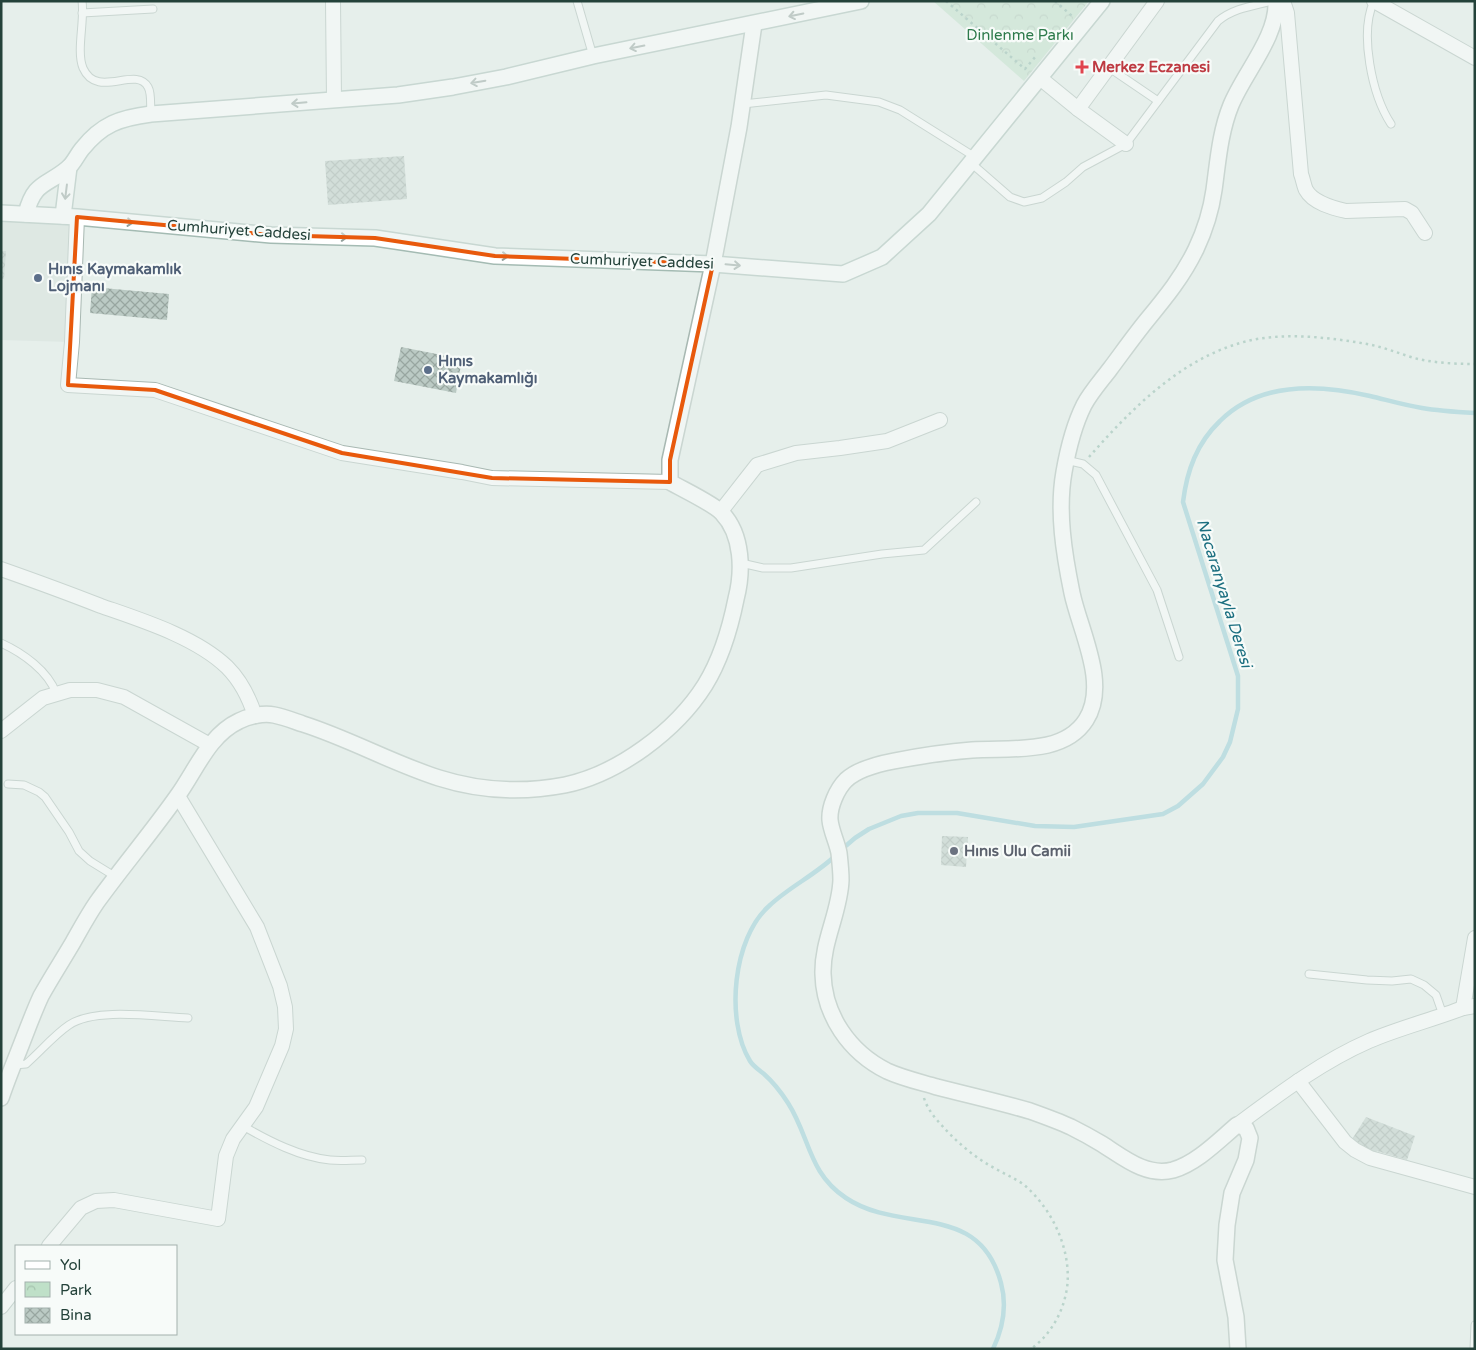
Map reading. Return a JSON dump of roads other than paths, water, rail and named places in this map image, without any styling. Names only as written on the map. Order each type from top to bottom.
[{"type":"street","points":[[333,1],[334,100]]},
{"type":"street","points":[[26,214],[28,203],[37,189],[69,167],[91,138],[105,126],[125,118],[151,114],[398,94],[453,87],[523,74],[593,56],[861,1]]},
{"type":"street","name":"Cumhuriyet Caddesi","points":[[1,213],[70,217],[272,235],[375,238],[495,256],[713,264],[843,274],[882,257],[929,214],[1102,1]]},
{"type":"street","points":[[1078,109],[1157,1]]},
{"type":"street","points":[[1274,1],[1276,10],[1268,34],[1231,103],[1225,124],[1207,223],[1195,251],[1178,282],[1086,400],[1066,460],[1061,496],[1062,531],[1072,596],[1092,664],[1095,690],[1092,709],[1077,731],[1061,740],[1041,747],[972,750],[912,758],[882,763],[847,779],[837,792],[832,805],[830,819],[840,855],[840,897],[825,947],[822,968],[824,988],[830,1014],[844,1036],[861,1054],[886,1071],[925,1084],[1007,1104],[1058,1122],[1099,1142],[1140,1168],[1153,1171],[1172,1170],[1195,1159],[1237,1125],[1325,1064],[1369,1041],[1469,1007],[1475,938]]},
{"type":"street","points":[[1280,1],[1284,4],[1287,13],[1302,174],[1306,191],[1321,203],[1337,209],[1405,209],[1412,213],[1425,233]]},
{"type":"street","points":[[1374,1],[1475,58]]},
{"type":"street","points":[[670,482],[670,460],[713,264],[743,104],[754,24]]},
{"type":"street","points":[[1040,78],[1126,144]]},
{"type":"street","points":[[1,1098],[41,997],[96,904],[178,796],[210,745],[222,732],[237,722],[256,716],[273,714],[313,727],[395,762],[441,778],[475,787],[504,790],[535,789],[568,784],[599,775],[630,758],[657,739],[684,711],[705,685],[720,656],[732,621],[739,587],[740,562],[737,542],[730,525],[721,511],[670,482],[492,478],[342,453],[155,390],[68,385],[72,342],[69,167]]},
{"type":"street","points":[[721,511],[758,465],[796,453],[887,441],[940,420]]},
{"type":"street","points":[[1,569],[150,623],[195,645],[217,659],[233,674],[246,692],[256,716]]},
{"type":"street","points":[[1,731],[43,698],[56,693],[84,689],[111,693],[136,704],[210,745]]},
{"type":"street","points":[[50,1245],[81,1208],[96,1201],[114,1200],[218,1219],[226,1156],[233,1139],[256,1107],[282,1046],[286,1029],[286,1007],[280,986],[257,927],[178,796]]},
{"type":"street","points":[[1298,1081],[1345,1142],[1355,1150],[1370,1158],[1475,1187]]},
{"type":"street","points":[[1237,1125],[1246,1128],[1250,1138],[1246,1160],[1232,1193],[1224,1260],[1236,1317],[1238,1349]]},
{"type":"street","points":[[1,1307],[15,1289]]},
{"type":"lane","points":[[82,1],[81,59],[87,74],[97,82],[135,80],[144,83],[149,89],[151,114]]},
{"type":"lane","points":[[577,1],[593,56]]},
{"type":"lane","points":[[743,104],[826,95],[879,102],[900,110],[973,160],[1010,197],[1030,202],[1042,198],[1066,182],[1083,167],[1126,144],[1218,21],[1230,12],[1238,9],[1274,1]]},
{"type":"lane","points":[[1374,1],[1368,21],[1370,69],[1378,101],[1391,124]]},
{"type":"lane","points":[[82,13],[153,9]]},
{"type":"lane","points":[[1108,67],[1158,101]]},
{"type":"lane","points":[[1066,460],[1083,464],[1096,475],[1157,590],[1179,658]]},
{"type":"lane","points":[[740,562],[763,568],[792,568],[882,554],[924,550],[976,502]]},
{"type":"lane","points":[[1,643],[40,668],[50,679],[56,693]]},
{"type":"lane","points":[[8,784],[24,785],[45,796],[79,851],[90,861],[116,877]]},
{"type":"lane","points":[[1309,974],[1368,980],[1392,981],[1411,979],[1436,995],[1443,1016]]},
{"type":"lane","points":[[14,1065],[26,1064],[69,1025],[89,1017],[109,1014],[188,1018]]},
{"type":"lane","points":[[243,1126],[266,1138],[309,1155],[329,1160],[362,1160]]},
{"type":"lane","points":[[1474,1349],[1475,1324]]},
{"type":"waterway","name":"Nacaranyayla Deresi","points":[[841,850],[869,829],[901,816],[918,813],[957,813],[1035,826],[1074,827],[1163,814],[1178,806],[1203,784],[1223,757],[1230,742],[1238,709],[1238,676],[1183,502],[1190,468],[1205,438],[1220,421],[1236,408],[1272,392],[1291,389],[1331,389],[1422,408],[1475,413]]},
{"type":"waterway","name":"Nacaranyayla Deresi","points":[[835,856],[769,906],[757,920],[747,938],[737,980],[737,1024],[742,1044],[751,1063],[774,1084],[788,1103],[817,1166],[834,1188],[846,1198],[868,1209],[957,1229],[975,1240],[990,1257],[1001,1283],[1004,1300],[1002,1325],[993,1349]]},
{"type":"place","name":"Merkez Eczanesi","points":[[1082,67]]},
{"type":"place","name":"Hınıs Kaymakamlık Lojmanı","points":[[38,278]]},
{"type":"place","name":"Hınıs Kaymakamlığı","points":[[428,370]]},
{"type":"place","name":"Hınıs Ulu Camii","points":[[954,851]]},
{"type":"park label","name":"Dinlenme Parkı","points":[[1020,35]]}]
